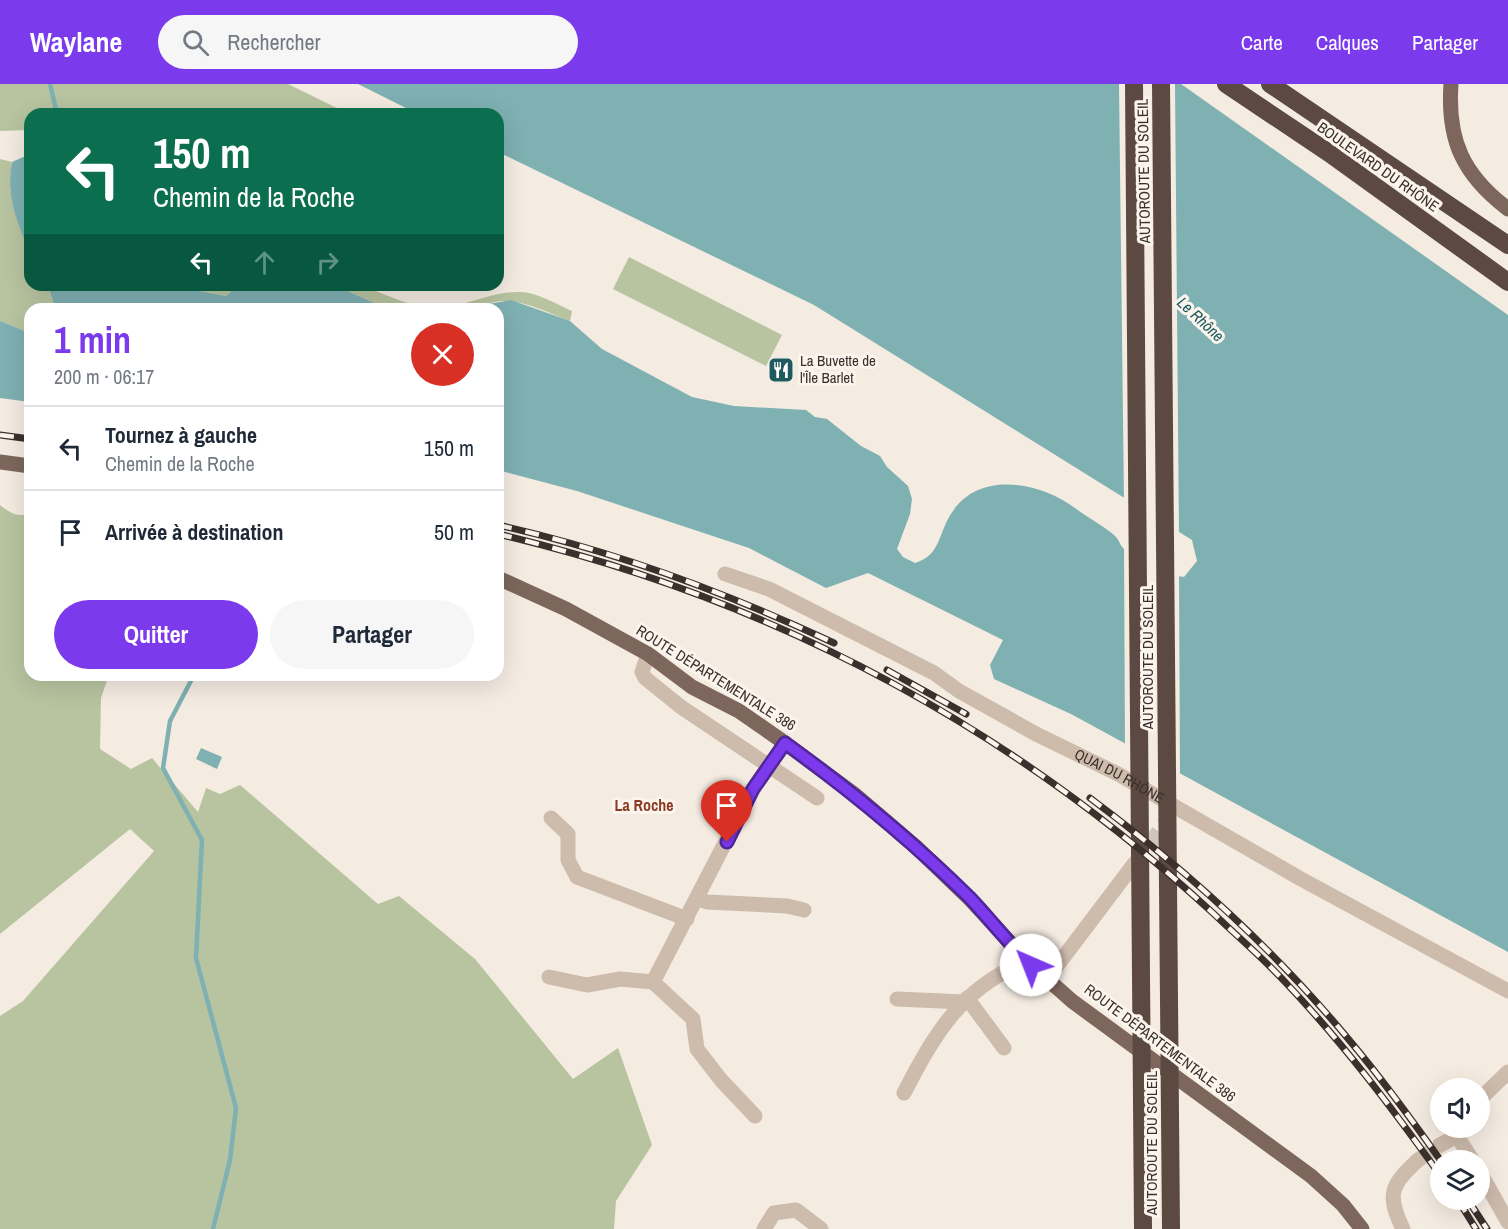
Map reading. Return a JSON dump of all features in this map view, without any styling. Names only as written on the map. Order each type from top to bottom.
[{"type":"highway","name":"AUTOROUTE DU SOLEIL","points":[[1134,84],[1143,1229]]},
{"type":"highway","name":"AUTOROUTE DU SOLEIL","points":[[1161,84],[1171,1229]]},
{"type":"highway","name":"BOULEVARD DU RHÔNE","points":[[1226,84],[1329,153],[1508,282]]},
{"type":"highway","name":"BOULEVARD DU RHÔNE","points":[[1270,84],[1508,245]]},
{"type":"main road","points":[[1451,84],[1451,127],[1459,152],[1477,181],[1508,209]]},
{"type":"main road","points":[[0,462],[24,465]]},
{"type":"main road","name":"ROUTE DÉPARTEMENTALE 386","points":[[504,581],[566,609],[648,654],[692,687],[739,711],[854,794],[916,847],[1047,979],[1107,1028],[1311,1176],[1343,1205],[1362,1229]]},
{"type":"street","name":"QUAI DU RHÔNE","points":[[725,574],[769,589],[934,673],[958,691],[1066,751],[1118,774],[1173,811],[1508,991]]},
{"type":"street","points":[[648,654],[642,672],[645,678],[681,707],[817,798]]},
{"type":"street","points":[[653,982],[753,789],[785,743]]},
{"type":"street","points":[[551,818],[568,834],[568,860],[577,877],[687,919]]},
{"type":"street","points":[[1047,979],[1134,864]]},
{"type":"street","points":[[698,899],[707,902],[787,906],[804,910]]},
{"type":"street","points":[[904,1093],[940,1030],[965,1000],[988,979],[1027,961]]},
{"type":"street","points":[[549,977],[587,985],[620,979],[653,982],[693,1019],[697,1049],[721,1080],[755,1116]]},
{"type":"street","points":[[897,999],[965,1000],[1005,1048]]},
{"type":"street","points":[[1490,1089],[1508,1072]]},
{"type":"street","points":[[1440,1145],[1450,1138]]},
{"type":"street","points":[[1403,1229],[1394,1211],[1393,1194],[1397,1179],[1418,1160]]},
{"type":"street","points":[[1490,1190],[1508,1222]]},
{"type":"street","points":[[764,1229],[774,1213],[796,1210],[821,1229]]},
{"type":"green space","points":[[0,84],[288,84],[337,108],[24,108],[24,130],[0,131]]},
{"type":"green space","points":[[0,159],[12,162],[10,188],[24,237],[24,291],[50,291],[53,303],[24,303],[24,331],[0,321]]},
{"type":"green space","points":[[629,257],[782,335],[766,366],[613,289]]},
{"type":"green space","points":[[200,291],[231,291],[226,296]]},
{"type":"green space","points":[[348,291],[375,291],[409,303],[374,303]]},
{"type":"green space","points":[[509,292],[526,293],[540,296],[572,311],[570,321],[524,304],[500,301],[463,303]]},
{"type":"green space","points":[[0,505],[14,514],[24,514],[24,681],[107,681],[101,698],[100,749],[131,769],[152,758],[198,812],[206,788],[220,794],[240,785],[378,904],[399,896],[475,959],[573,1079],[618,1048],[652,1145],[616,1201],[614,1229],[0,1229],[0,1016],[23,1001],[154,851],[130,829],[0,934]]},
{"type":"water","name":"Le Rhône","points":[[358,84],[1181,84],[1508,315],[1508,952],[1071,714],[994,679],[990,665],[1003,640],[868,573],[826,588],[749,548],[577,491],[504,472],[504,303],[494,303],[511,300],[570,321],[602,349],[692,397],[734,406],[806,410],[815,417],[827,419],[861,446],[880,456],[887,467],[908,486],[912,499],[910,514],[897,549],[903,557],[915,563],[924,559],[935,548],[948,519],[965,498],[995,485],[1029,487],[1061,499],[1113,534],[1123,548],[1137,559],[1160,571],[1184,577],[1197,561],[1192,540],[814,305],[504,155],[504,108],[406,108]]},
{"type":"water","points":[[24,157],[24,238],[11,198],[12,162]]},
{"type":"water","points":[[50,291],[200,291],[226,296],[231,291],[348,291],[374,303],[53,303]]},
{"type":"water","points":[[0,321],[24,331],[24,401],[0,398]]},
{"type":"water","points":[[201,748],[222,757],[217,769],[196,759]]},
{"type":"pier","points":[[1119,84],[1175,84],[1179,535],[1124,501]]},
{"type":"pier","points":[[1124,545],[1167,572],[1179,574],[1180,777],[1125,747]]},
{"type":"waterway","points":[[50,84],[56,108]]},
{"type":"waterway","points":[[191,681],[170,721],[163,768],[202,840],[196,958],[236,1108],[230,1160],[213,1229]]},
{"type":"tunnel","points":[[1136,862],[1170,816]]},
{"type":"tunnel","points":[[1418,1160],[1440,1145]]},
{"type":"railway","points":[[0,435],[24,438]]},
{"type":"railway","points":[[504,526],[627,560],[711,590],[834,643]]},
{"type":"railway","points":[[504,536],[598,561],[696,594],[790,633],[881,677],[969,728],[1054,784],[1136,846],[1278,974],[1347,1052],[1430,1162]]},
{"type":"railway","points":[[887,670],[966,714]]},
{"type":"railway","points":[[1090,798],[1194,882],[1291,974],[1362,1055],[1433,1150]]},
{"type":"railway","points":[[1464,1210],[1476,1229]]},
{"type":"railway","points":[[1475,1210],[1487,1229]]},
{"type":"place","name":"La Buvette de l'Île Barlet","points":[[781,370]]},
{"type":"district","name":"La Roche","points":[[644,805]]},
{"type":"route","points":[[727,842],[753,789],[785,743],[854,794],[916,847],[969,898],[1031,965]]}]
